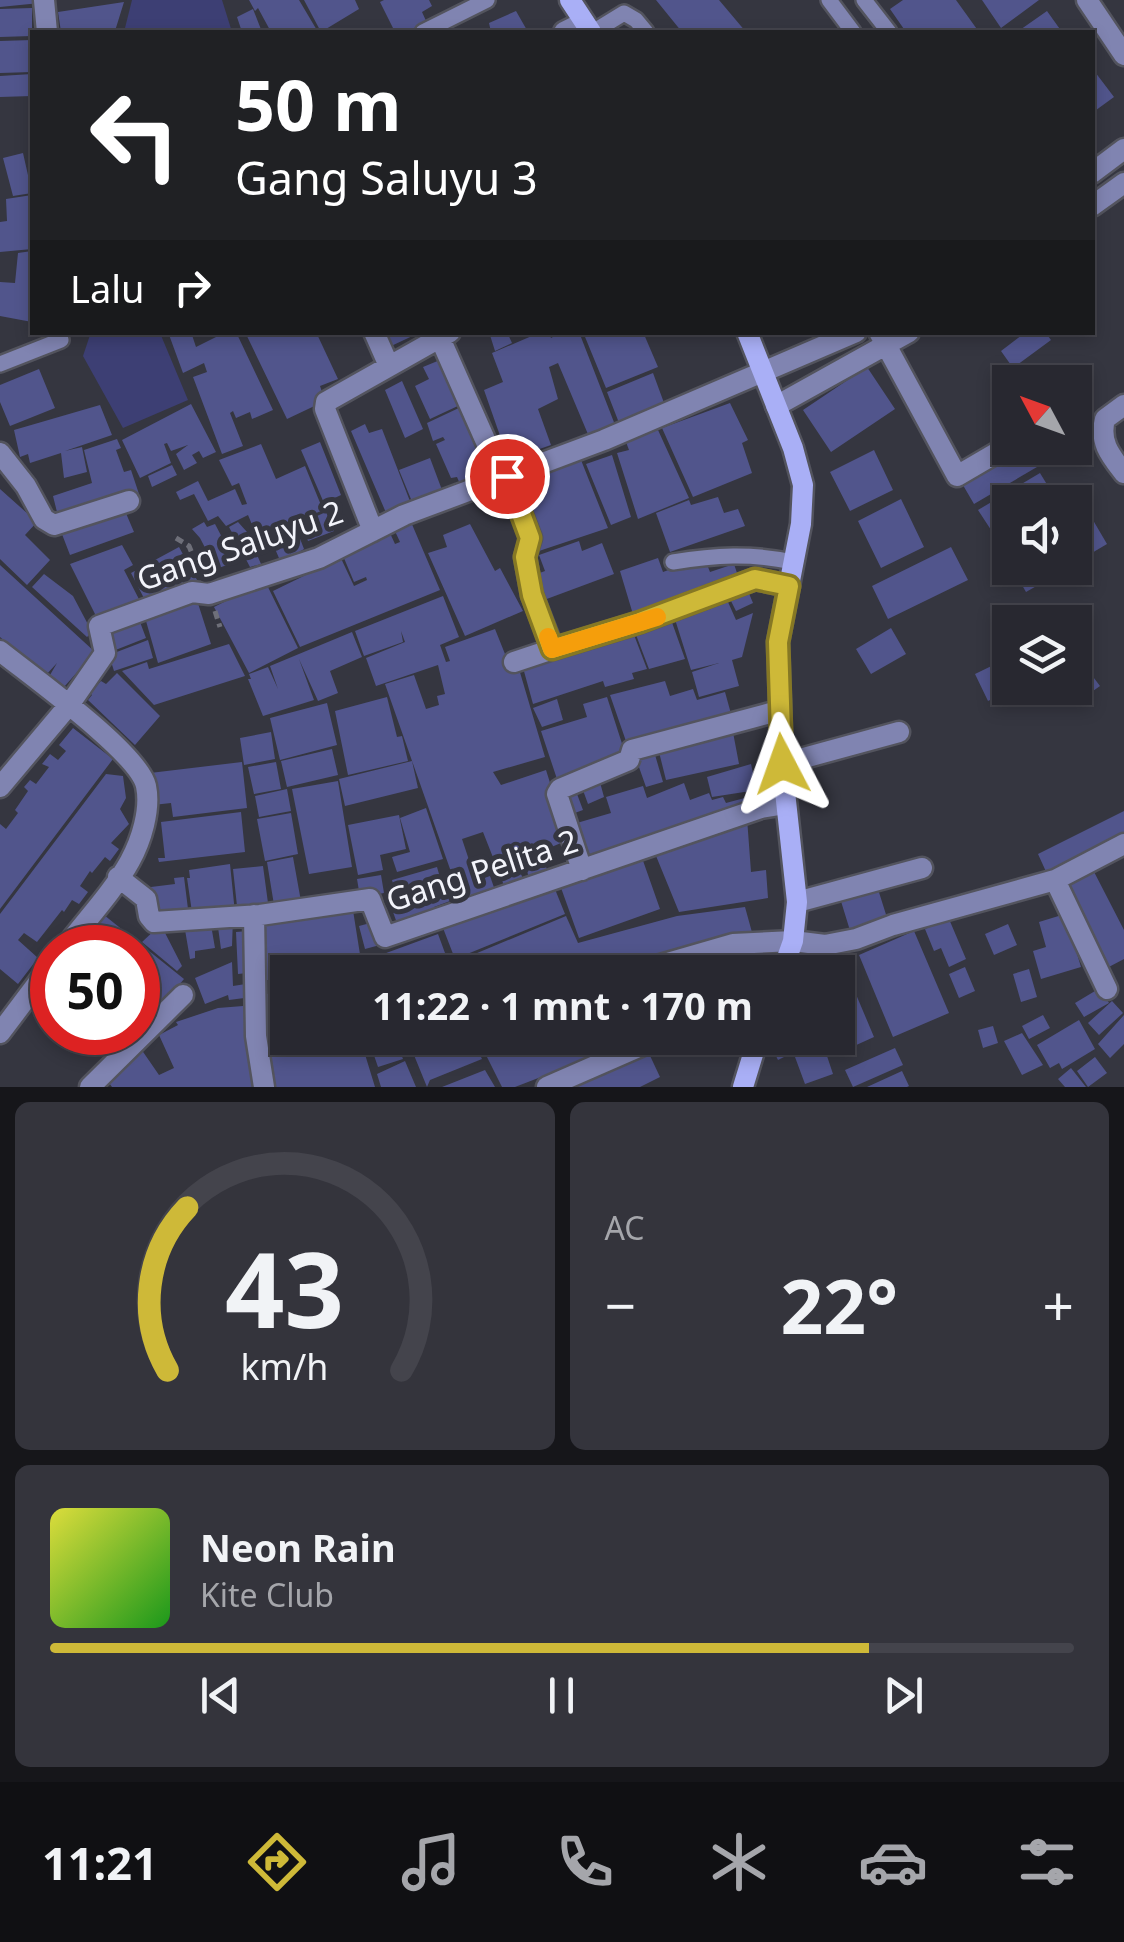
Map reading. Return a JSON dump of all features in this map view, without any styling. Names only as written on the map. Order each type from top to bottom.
[{"type":"main road","points":[[570,0],[589,29]]},
{"type":"main road","points":[[748,335],[793,448],[802,484],[802,524],[778,642],[778,712],[798,902],[788,955]]},
{"type":"main road","points":[[743,1087],[753,1055]]},
{"type":"street","points":[[44,0],[48,30]]},
{"type":"street","points":[[1087,0],[1124,55]]},
{"type":"street","points":[[1095,171],[1124,150]]},
{"type":"street","points":[[1095,204],[1124,184]]},
{"type":"street","points":[[375,335],[389,366]]},
{"type":"street","points":[[373,531],[324,408],[330,398],[446,335],[530,538],[525,557],[532,595],[552,649]]},
{"type":"street","name":"Gang Saluyu 2","points":[[69,705],[105,653],[99,626],[192,592],[209,594],[320,558],[404,516],[763,374],[849,335]]},
{"type":"street","points":[[776,406],[883,339],[957,476],[992,457]]},
{"type":"street","points":[[1124,405],[1105,418],[1101,433],[1107,450],[1124,473]]},
{"type":"street","points":[[0,454],[26,486],[44,518],[54,526],[129,502]]},
{"type":"street","points":[[514,662],[640,622],[755,579],[789,586]]},
{"type":"street","points":[[0,651],[69,705],[137,767],[146,785],[147,808],[130,862],[82,925]]},
{"type":"street","points":[[0,788],[69,705]]},
{"type":"street","points":[[582,870],[556,794],[560,789],[629,760],[632,750],[778,712]]},
{"type":"street","points":[[782,764],[899,732]]},
{"type":"street","name":"Gang Pelita 2","points":[[118,878],[146,899],[154,922],[254,915],[370,900],[385,937],[761,808],[786,804]]},
{"type":"street","points":[[695,955],[733,944],[793,940],[825,945],[856,939],[892,925],[1055,880],[1124,844]]},
{"type":"street","points":[[798,902],[922,868]]},
{"type":"street","points":[[1055,880],[1107,988]]},
{"type":"street","points":[[254,915],[256,1036],[264,1087]]},
{"type":"street","points":[[0,1033],[30,993]]},
{"type":"street","points":[[90,1087],[182,995]]},
{"type":"street","points":[[547,1087],[619,1055]]},
{"type":"lane","points":[[427,30],[487,0]]},
{"type":"lane","points":[[828,0],[852,30]]},
{"type":"lane","points":[[864,0],[888,30]]},
{"type":"lane","points":[[589,29],[624,13],[644,30]]},
{"type":"lane","points":[[0,364],[61,340]]},
{"type":"lane","points":[[673,562],[744,554],[793,562]]},
{"type":"shaded area","points":[[132,0],[222,0],[231,30],[124,30]]},
{"type":"shaded area","points":[[90,335],[161,335],[188,400],[123,428],[83,356]]},
{"type":"building","points":[[0,0],[40,0],[40,3],[0,7]]},
{"type":"building","points":[[249,0],[299,0],[317,30],[270,30],[258,8],[255,11]]},
{"type":"building","points":[[304,0],[355,0],[359,9],[320,30]]},
{"type":"building","points":[[429,0],[432,6],[422,12],[427,23],[421,30],[394,30],[380,2]]},
{"type":"building","points":[[656,0],[719,0],[744,30],[680,30]]},
{"type":"building","points":[[903,0],[956,0],[978,30],[905,30],[890,9]]},
{"type":"building","points":[[982,0],[1039,0],[1001,28]]},
{"type":"building","points":[[124,2],[115,30],[61,30],[58,12]]},
{"type":"building","points":[[32,8],[30,36],[0,37],[0,9]]},
{"type":"building","points":[[253,9],[261,30],[241,30],[237,17]]},
{"type":"building","points":[[516,11],[527,30],[491,30],[489,23]]},
{"type":"building","points":[[1047,11],[1061,30],[1020,30]]},
{"type":"building","points":[[30,40],[30,72],[0,73],[0,41]]},
{"type":"building","points":[[1095,72],[1114,97],[1095,111]]},
{"type":"building","points":[[30,74],[30,96],[0,97],[0,76]]},
{"type":"building","points":[[23,153],[30,193],[13,196],[3,158]]},
{"type":"building","points":[[30,195],[30,249],[0,252],[0,222],[7,221],[6,199]]},
{"type":"building","points":[[30,251],[30,322],[0,316],[0,282],[15,283],[18,253]]},
{"type":"building","points":[[169,335],[192,335],[196,347],[220,335],[237,335],[273,410],[252,419],[250,412],[236,418],[233,411],[230,413],[243,446],[222,454],[193,377],[207,372],[204,363],[183,373]]},
{"type":"building","points":[[246,335],[317,335],[338,379],[320,386],[325,401],[287,419]]},
{"type":"building","points":[[383,335],[415,335],[389,347]]},
{"type":"building","points":[[490,335],[508,335],[512,343],[495,351]]},
{"type":"building","points":[[534,335],[580,335],[617,430],[590,439],[558,363],[549,367],[558,399],[538,409],[551,445],[531,452],[534,459],[511,467],[484,390],[503,382],[492,353]]},
{"type":"building","points":[[584,335],[644,335],[658,367],[606,388]]},
{"type":"building","points":[[1022,335],[1047,335],[1051,340],[1017,365],[1011,365],[1001,351]]},
{"type":"building","points":[[440,360],[460,405],[430,419],[415,386],[429,379],[423,367]]},
{"type":"building","points":[[867,367],[895,409],[831,452],[803,410]]},
{"type":"building","points":[[39,369],[55,408],[10,426],[0,402],[0,385]]},
{"type":"building","points":[[653,373],[667,411],[621,428],[607,392]]},
{"type":"building","points":[[402,381],[423,429],[405,438],[385,390]]},
{"type":"building","points":[[730,403],[748,440],[742,443],[752,473],[693,497],[662,428]]},
{"type":"building","points":[[191,404],[216,452],[203,458],[199,451],[192,455],[197,463],[184,470],[176,454],[188,445],[171,451],[164,444],[171,463],[140,478],[122,440]]},
{"type":"building","points":[[100,405],[112,435],[65,451],[82,447],[87,472],[64,478],[61,453],[30,463],[28,454],[20,457],[14,430]]},
{"type":"building","points":[[461,407],[489,474],[460,484],[457,477],[451,478],[436,444],[445,440],[443,437],[433,441],[427,423]]},
{"type":"building","points":[[365,424],[369,433],[382,429],[413,509],[387,515],[351,431]]},
{"type":"building","points":[[658,430],[689,498],[638,519],[617,453],[629,450],[626,442]]},
{"type":"building","points":[[117,439],[121,448],[116,450],[124,472],[131,470],[139,494],[60,524],[53,496],[92,483],[84,450]]},
{"type":"building","points":[[320,442],[341,495],[324,503],[301,450]]},
{"type":"building","points":[[261,444],[276,479],[305,466],[323,510],[294,523],[304,549],[281,563],[271,539],[280,531],[259,541],[248,515],[226,526],[218,516],[208,521],[194,494],[180,500],[176,492],[198,481],[208,501],[235,489],[242,505],[247,504],[239,483],[232,486],[219,460]]},
{"type":"building","points":[[874,450],[893,490],[850,511],[830,472]]},
{"type":"building","points":[[612,455],[631,517],[611,525],[586,464]]},
{"type":"building","points":[[430,458],[442,490],[413,504],[399,470]]},
{"type":"building","points":[[581,460],[608,528],[539,551],[513,482]]},
{"type":"building","points":[[992,461],[992,465],[1037,467],[1006,485],[992,485],[992,493],[974,504],[960,480]]},
{"type":"building","points":[[172,465],[177,475],[152,487],[148,476]]},
{"type":"building","points":[[1040,473],[1047,485],[1020,485]]},
{"type":"building","points":[[0,489],[37,522],[25,535],[50,560],[27,585],[0,559]]},
{"type":"building","points":[[718,497],[724,513],[738,509],[745,526],[670,552],[656,513],[689,500],[691,505]]},
{"type":"building","points":[[901,499],[924,547],[881,568],[858,521]]},
{"type":"building","points":[[992,502],[992,531],[978,510]]},
{"type":"building","points":[[122,504],[134,532],[70,555],[60,529]]},
{"type":"building","points":[[326,512],[334,531],[308,541],[301,523]]},
{"type":"building","points":[[1092,518],[1107,544],[1092,553]]},
{"type":"building","points":[[204,522],[207,527],[215,524],[235,562],[216,569],[192,529]]},
{"type":"building","points":[[238,522],[247,532],[261,564],[250,567],[229,527]]},
{"type":"building","points":[[411,522],[440,590],[300,647],[273,591],[320,568],[338,552],[354,586],[367,580],[366,577],[354,582],[341,551],[354,551],[385,538],[383,534],[389,531],[395,544],[400,542],[394,529]]},
{"type":"building","points":[[470,524],[495,571],[500,568],[523,611],[465,636],[428,553],[447,547],[443,535]]},
{"type":"building","points":[[579,541],[582,551],[602,543],[614,574],[544,600],[534,575],[545,571],[539,555]]},
{"type":"building","points":[[122,545],[133,565],[124,570],[142,605],[97,618],[70,564]]},
{"type":"building","points":[[179,547],[197,580],[148,606],[131,573]]},
{"type":"building","points":[[951,547],[968,580],[888,619],[872,586]]},
{"type":"building","points":[[704,557],[710,572],[734,564],[740,582],[635,621],[620,571],[658,558],[663,572]]},
{"type":"building","points":[[0,565],[95,652],[64,687],[50,675],[57,663],[45,676],[0,637]]},
{"type":"building","points":[[44,574],[73,596],[92,632],[87,637],[32,587]]},
{"type":"building","points":[[265,581],[298,648],[249,673],[214,607],[226,601],[224,597]]},
{"type":"building","points":[[745,584],[753,603],[736,611],[726,591]]},
{"type":"building","points":[[724,593],[736,620],[753,613],[742,657],[732,660],[739,686],[699,697],[692,672],[719,663],[691,670],[673,613]]},
{"type":"building","points":[[195,594],[211,644],[158,663],[144,614]]},
{"type":"building","points":[[443,596],[459,637],[440,645],[446,662],[450,661],[445,647],[495,629],[509,673],[519,669],[545,757],[493,772],[501,785],[546,770],[568,840],[542,851],[544,856],[519,865],[523,880],[505,888],[483,832],[462,839],[476,881],[490,876],[497,896],[468,907],[460,885],[456,886],[385,684],[414,675],[426,709],[439,705],[437,696],[445,694],[438,665],[376,686],[366,658],[405,642],[401,631],[403,642],[364,656],[355,631]]},
{"type":"building","points":[[137,614],[146,638],[113,651],[104,627]]},
{"type":"building","points":[[669,614],[685,659],[649,669],[633,627]]},
{"type":"building","points":[[631,627],[647,669],[632,673],[634,679],[605,687],[603,681],[533,704],[522,664]]},
{"type":"building","points":[[891,628],[906,654],[871,674],[856,649]]},
{"type":"building","points":[[352,632],[362,657],[330,671],[338,693],[318,701],[299,659],[314,700],[263,716],[249,674],[268,667],[278,689],[270,666]]},
{"type":"building","points":[[148,640],[153,658],[114,671],[109,655]]},
{"type":"building","points":[[229,644],[245,676],[154,705],[122,671],[147,662],[149,669]]},
{"type":"building","points":[[992,666],[992,699],[988,701],[975,674]]},
{"type":"building","points":[[117,673],[160,716],[135,745],[88,700],[101,681],[106,684]]},
{"type":"building","points":[[1092,675],[1100,686],[1092,692]]},
{"type":"building","points":[[665,681],[670,696],[693,689],[697,700],[725,692],[733,721],[628,747],[610,695]]},
{"type":"building","points":[[387,697],[408,761],[348,775],[335,711]]},
{"type":"building","points":[[607,697],[626,756],[558,782],[541,731],[587,717],[583,704]]},
{"type":"building","points":[[557,699],[563,720],[542,727],[533,708]]},
{"type":"building","points":[[327,703],[337,745],[280,760],[270,718]]},
{"type":"building","points":[[732,727],[739,764],[666,780],[657,744]]},
{"type":"building","points":[[73,728],[113,759],[0,909],[0,824],[6,829],[18,813],[15,810],[28,791],[24,787],[30,780],[36,784],[49,767],[42,764],[50,754],[58,760],[66,751],[59,745]]},
{"type":"building","points":[[271,732],[275,759],[244,765],[240,738]]},
{"type":"building","points":[[653,748],[663,782],[646,787],[634,753]]},
{"type":"building","points":[[332,749],[338,775],[287,787],[281,761]]},
{"type":"building","points":[[412,761],[418,788],[345,806],[339,779]]},
{"type":"building","points":[[242,762],[247,808],[173,817],[171,803],[153,805],[150,773]]},
{"type":"building","points":[[276,762],[281,789],[254,794],[248,767]]},
{"type":"building","points":[[751,764],[757,790],[712,797],[707,777]]},
{"type":"building","points":[[106,774],[123,776],[126,798],[120,809],[129,824],[111,843],[119,849],[110,861],[105,857],[90,871],[80,886],[88,892],[79,904],[72,900],[50,925],[30,925],[30,937],[24,933],[18,940],[30,951],[30,968],[18,984],[0,969],[0,914]]},
{"type":"building","points":[[598,775],[604,797],[588,804],[580,782]]},
{"type":"building","points":[[338,781],[352,867],[309,874],[292,789]]},
{"type":"building","points":[[684,783],[690,800],[709,793],[712,800],[723,797],[726,803],[752,796],[755,809],[586,868],[570,825],[611,813],[606,797],[643,786],[647,798]]},
{"type":"building","points":[[574,786],[583,810],[572,814],[564,790]]},
{"type":"building","points":[[287,789],[291,811],[259,817],[255,796]]},
{"type":"building","points":[[426,808],[443,859],[397,872],[392,857],[410,852],[400,818]]},
{"type":"building","points":[[1124,811],[1124,838],[1048,876],[1038,854]]},
{"type":"building","points":[[241,812],[245,852],[159,862],[158,858],[165,858],[161,822]]},
{"type":"building","points":[[291,813],[298,854],[265,861],[257,819]]},
{"type":"building","points":[[399,815],[406,849],[380,855],[383,870],[358,875],[348,825]]},
{"type":"building","points":[[747,818],[751,872],[766,870],[768,898],[679,912],[654,851]]},
{"type":"building","points":[[641,855],[660,909],[579,938],[560,885]]},
{"type":"building","points":[[293,857],[302,907],[275,911],[267,862]]},
{"type":"building","points":[[544,862],[565,914],[465,955],[453,955],[443,928],[532,887],[526,868]]},
{"type":"building","points":[[230,864],[235,913],[193,919],[189,870]]},
{"type":"building","points":[[263,866],[268,903],[237,906],[233,869]]},
{"type":"building","points":[[1091,866],[1124,930],[1124,959],[1105,969],[1061,882]]},
{"type":"building","points":[[437,867],[443,888],[408,898],[406,892],[396,895],[392,880]]},
{"type":"building","points":[[381,875],[384,893],[360,897],[357,879]]},
{"type":"building","points":[[184,877],[188,909],[154,911],[151,887],[175,884],[174,878]]},
{"type":"building","points":[[877,886],[889,924],[852,937],[840,898]]},
{"type":"building","points":[[447,891],[450,901],[434,907],[436,913],[399,929],[392,909]]},
{"type":"building","points":[[352,904],[360,955],[270,955],[270,980],[263,980],[256,919]]},
{"type":"building","points":[[745,907],[753,936],[678,955],[472,955],[566,916],[578,943],[677,916]]},
{"type":"building","points":[[99,911],[116,925],[88,925]]},
{"type":"building","points":[[1065,914],[1081,967],[1041,979],[1033,951],[1046,947],[1039,922]]},
{"type":"building","points":[[233,918],[232,946],[221,949],[217,920]]},
{"type":"building","points":[[210,919],[215,948],[195,951],[195,958],[190,959],[184,924]]},
{"type":"building","points":[[949,919],[966,959],[949,967],[941,948],[934,951],[925,929]]},
{"type":"building","points":[[374,922],[380,945],[365,949],[359,926]]},
{"type":"building","points":[[1008,924],[1017,945],[994,955],[985,934]]},
{"type":"building","points":[[160,928],[182,966],[177,971],[160,957]]},
{"type":"building","points":[[248,931],[247,973],[238,974],[236,932]]},
{"type":"building","points":[[914,931],[949,1013],[893,1037],[859,955]]},
{"type":"building","points":[[438,934],[446,955],[381,955]]},
{"type":"building","points":[[160,960],[184,979],[163,1004],[160,1002]]},
{"type":"building","points":[[232,962],[233,986],[252,983],[252,997],[229,1000],[228,995],[205,1004],[195,978]]},
{"type":"building","points":[[965,967],[975,991],[959,998],[949,974]]},
{"type":"building","points":[[1029,969],[1037,997],[1021,1002],[1013,974]]},
{"type":"building","points":[[1100,988],[1109,1003],[1084,1017],[1075,1003]]},
{"type":"building","points":[[855,992],[874,1037],[855,1046]]},
{"type":"building","points":[[266,994],[270,994],[270,1032],[263,1033],[259,1008],[266,1006]]},
{"type":"building","points":[[1112,1001],[1123,1013],[1099,1035],[1088,1023]]},
{"type":"building","points":[[243,1006],[257,1087],[112,1087],[104,1076],[128,1055],[145,1055],[159,1075],[174,1068],[160,1034],[178,1025],[176,1022],[218,1008]]},
{"type":"building","points":[[1043,1015],[1050,1028],[1029,1039],[1022,1026]]},
{"type":"building","points":[[1124,1015],[1124,1044],[1110,1058],[1098,1044]]},
{"type":"building","points":[[1079,1020],[1095,1049],[1062,1069],[1059,1063],[1050,1068],[1037,1045]]},
{"type":"building","points":[[993,1026],[998,1043],[983,1048],[978,1030]]},
{"type":"building","points":[[1022,1033],[1043,1065],[1022,1075],[1004,1041]]},
{"type":"building","points":[[895,1048],[903,1065],[853,1087],[845,1070]]},
{"type":"building","points":[[260,1055],[365,1055],[375,1087],[268,1087]]},
{"type":"building","points":[[374,1055],[401,1055],[403,1059],[378,1067]]},
{"type":"building","points":[[414,1055],[480,1055],[482,1059],[430,1080],[427,1087]]},
{"type":"building","points":[[486,1055],[598,1055],[515,1087],[502,1087]]},
{"type":"building","points":[[623,1055],[650,1055],[660,1077],[640,1087],[551,1087]]},
{"type":"building","points":[[827,1055],[833,1074],[805,1084],[795,1057]]},
{"type":"building","points":[[1095,1057],[1107,1073],[1088,1087],[1077,1071]]},
{"type":"building","points":[[405,1061],[416,1087],[381,1087],[377,1074]]},
{"type":"building","points":[[1071,1068],[1086,1087],[1065,1087],[1058,1079]]},
{"type":"building","points":[[485,1070],[495,1087],[442,1087]]},
{"type":"building","points":[[902,1071],[907,1087],[867,1087]]},
{"type":"slow traffic","points":[[548,637],[552,649],[657,617]]},
{"type":"route","points":[[507,476],[530,538],[525,557],[532,595],[552,649],[640,622],[755,579],[789,586],[778,642],[782,764]]}]
